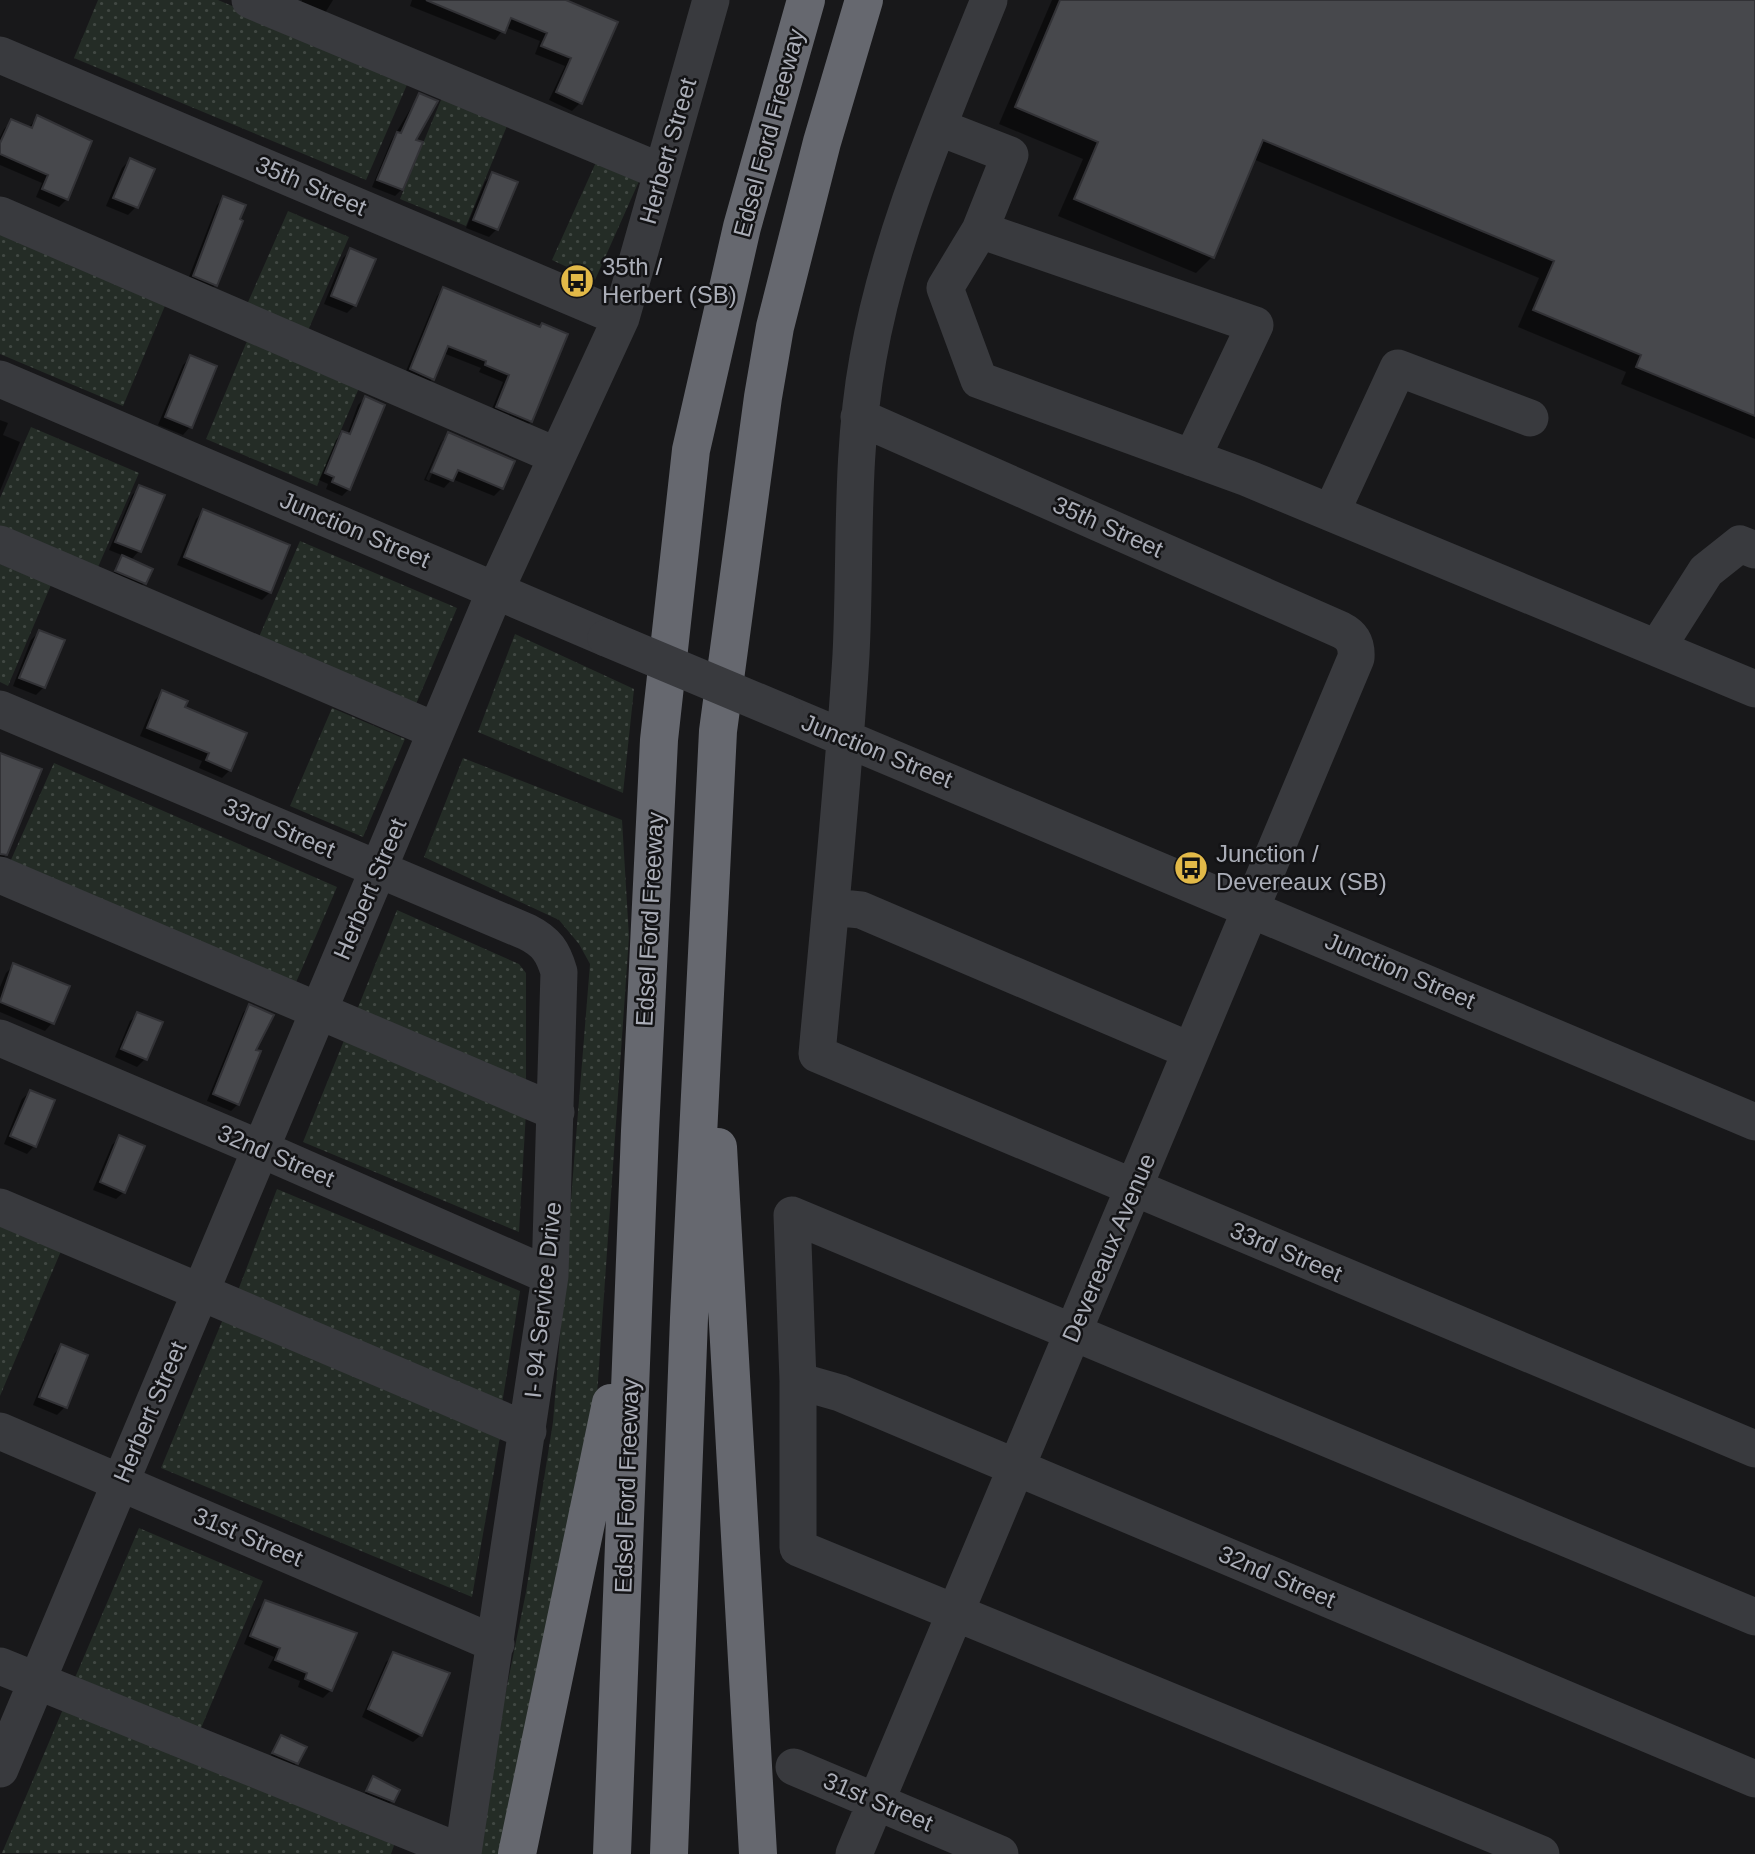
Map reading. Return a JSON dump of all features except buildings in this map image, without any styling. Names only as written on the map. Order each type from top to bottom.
[{"type":"highway","name":"Edsel Ford Freeway","points":[[612,1854],[659,740],[691,450],[742,227],[806,0]]},
{"type":"highway","points":[[669,1854],[689,1318],[716,755],[763,397],[775,327],[816,167],[864,0]]},
{"type":"highway","points":[[702,1071],[721,1158],[733,1447],[758,1854]]},
{"type":"highway","points":[[517,1854],[612,1400],[633,1320]]},
{"type":"street","points":[[250,0],[662,172]]},
{"type":"street","points":[[989,0],[895,244],[878,309],[861,405],[850,655],[831,907],[861,910],[1191,1051]]},
{"type":"street","name":"Herbert Street","points":[[0,1769],[496,589],[621,318],[662,172],[699,4]]},
{"type":"street","name":"35th Street","points":[[0,55],[621,318]]},
{"type":"street","points":[[938,127],[1010,155],[980,230],[945,288],[979,380],[1192,458],[1331,513],[1755,689]]},
{"type":"street","points":[[0,215],[557,456]]},
{"type":"street","points":[[980,230],[1255,325],[1192,458]]},
{"type":"street","points":[[1331,513],[1398,368],[1530,418]]},
{"type":"street","name":"Junction Street","points":[[0,379],[1251,909],[1753,1115]]},
{"type":"street","name":"35th Street","points":[[861,405],[1341,630],[1354,640]]},
{"type":"street","points":[[0,544],[436,731]]},
{"type":"street","points":[[1657,648],[1706,571],[1740,544],[1755,550]]},
{"type":"street","name":"Devereaux Avenue","points":[[853,1854],[1356,658],[1354,640]]},
{"type":"street","name":"33rd Street","points":[[0,709],[527,932],[543,940],[554,953]]},
{"type":"street","points":[[0,875],[556,1112]]},
{"type":"street","name":"33rd Street","points":[[831,907],[817,1054],[1755,1449]]},
{"type":"street","name":"I- 94 Service Drive","points":[[36,1681],[463,1853],[550,1276],[559,972],[554,953]]},
{"type":"street","name":"32nd Street","points":[[0,1038],[550,1276]]},
{"type":"street","points":[[0,1207],[528,1431]]},
{"type":"street","points":[[1541,1854],[798,1548],[798,1381],[792,1215],[1755,1617]]},
{"type":"street","name":"32nd Street","points":[[798,1381],[840,1393],[1755,1779]]},
{"type":"street","name":"31st Street","points":[[0,1431],[496,1644]]},
{"type":"street","points":[[0,1666],[36,1681]]},
{"type":"street","name":"31st Street","points":[[794,1767],[1000,1854]]},
{"type":"shaded area","points":[[98,0],[218,0],[409,80],[366,180],[74,58]]},
{"type":"shaded area","points":[[443,95],[509,121],[466,226],[400,199]]},
{"type":"shaded area","points":[[597,160],[640,179],[595,280],[552,260]]},
{"type":"shaded area","points":[[288,211],[349,237],[306,335],[245,309]]},
{"type":"shaded area","points":[[0,230],[167,301],[123,406],[0,354]]},
{"type":"shaded area","points":[[250,334],[362,381],[317,486],[206,439]]},
{"type":"shaded area","points":[[31,427],[139,473],[95,574],[0,533],[0,498]]},
{"type":"shaded area","points":[[300,541],[457,608],[413,711],[256,644]]},
{"type":"shaded area","points":[[0,564],[51,585],[8,686],[0,682]]},
{"type":"shaded area","points":[[515,634],[634,689],[623,793],[478,732]]},
{"type":"shaded area","points":[[332,708],[405,739],[363,837],[290,806]]},
{"type":"shaded area","points":[[463,758],[622,820],[629,937],[597,1395],[559,1602],[498,1854],[473,1854],[526,1592],[553,1422],[590,964],[579,944],[559,920],[424,857]]},
{"type":"shaded area","points":[[54,763],[337,887],[294,987],[10,862]]},
{"type":"shaded area","points":[[397,910],[519,964],[526,973],[526,1084],[355,1015]]},
{"type":"shaded area","points":[[347,1033],[526,1112],[519,1232],[303,1142]]},
{"type":"shaded area","points":[[277,1189],[520,1291],[501,1410],[237,1293]]},
{"type":"shaded area","points":[[0,1225],[61,1251],[0,1396]]},
{"type":"shaded area","points":[[223,1319],[500,1437],[472,1597],[161,1468]]},
{"type":"shaded area","points":[[139,1528],[263,1581],[196,1740],[71,1687]]},
{"type":"shaded area","points":[[66,1702],[397,1837],[391,1854],[2,1853]]},
{"type":"place","name":"35th / Herbert (SB)","points":[[577,281]]},
{"type":"place","name":"Junction / Devereaux (SB)","points":[[1191,868]]}]
